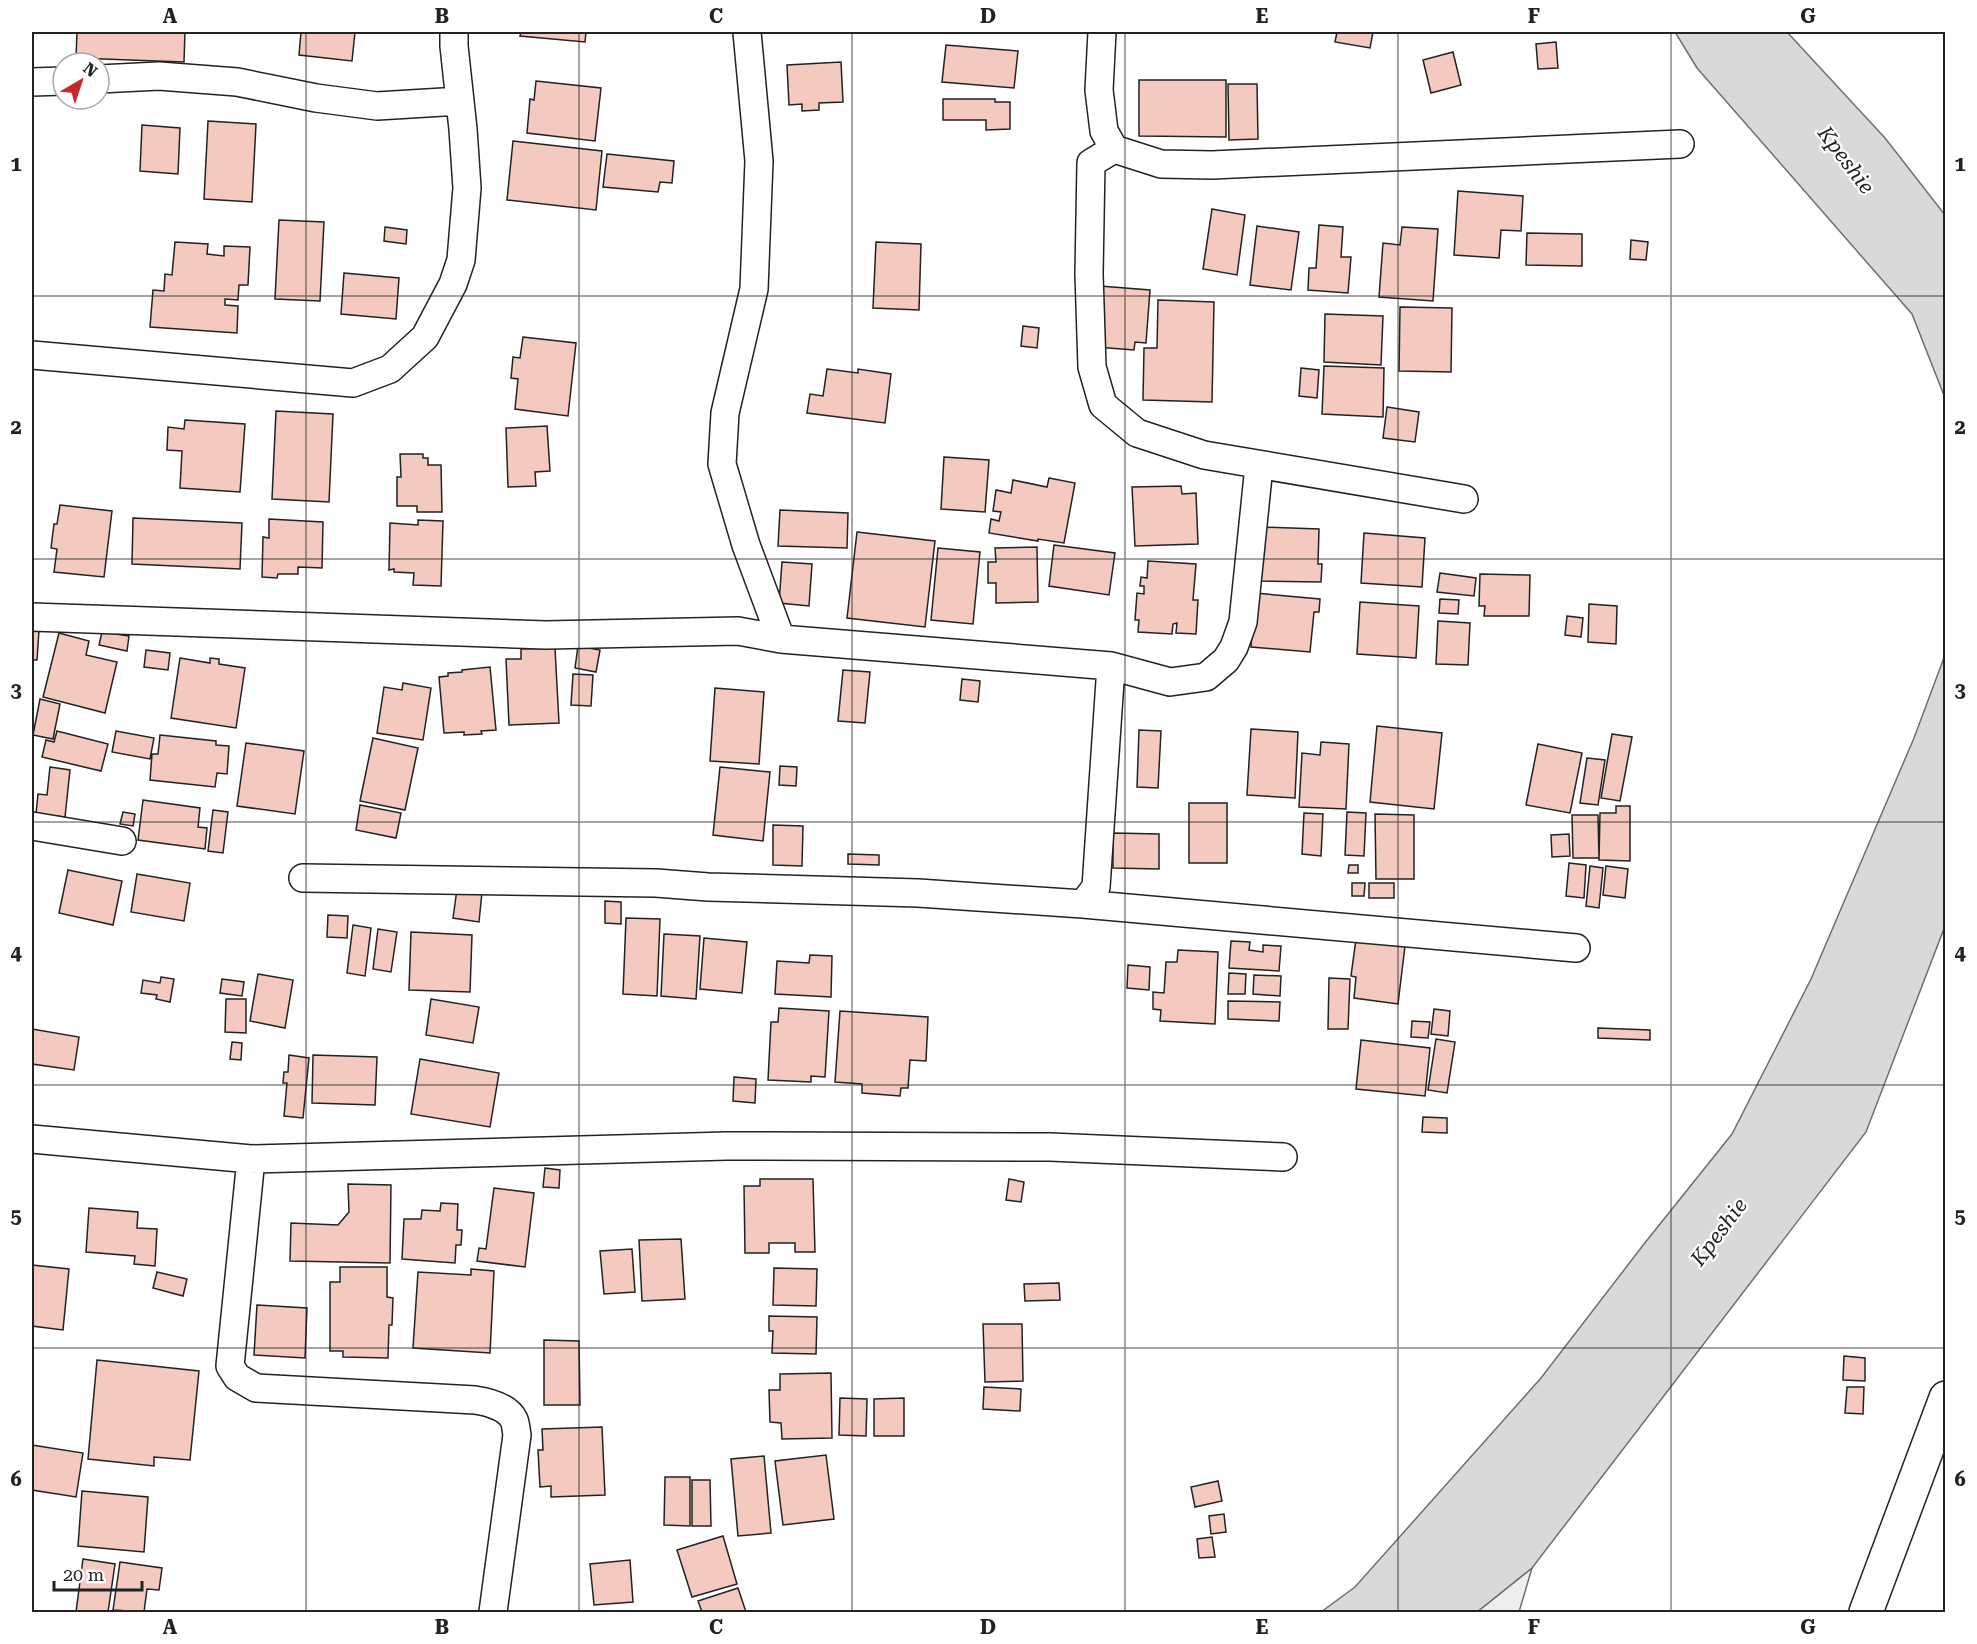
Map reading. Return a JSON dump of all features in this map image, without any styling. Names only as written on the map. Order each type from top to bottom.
[{"type":"main road","points":[[1866,1612],[1946,1398]]},
{"type":"street","points":[[32,355],[352,383],[390,369],[425,336],[453,284],[461,260],[467,188],[453,46],[454,32]]},
{"type":"street","points":[[747,32],[759,160],[754,289],[725,413],[722,464],[746,545],[781,639]]},
{"type":"street","points":[[1102,32],[1099,90],[1104,131],[1114,149],[1161,164],[1212,165],[1680,144]]},
{"type":"street","points":[[111,78],[159,76],[237,82],[316,98],[377,106],[460,101]]},
{"type":"street","points":[[32,82],[51,81]]},
{"type":"street","points":[[1114,149],[1091,163],[1089,274],[1092,367],[1103,405],[1137,433],[1204,455],[1464,500]]},
{"type":"street","points":[[32,617],[546,635],[738,631],[781,639],[1111,666],[1170,682],[1206,677],[1226,660],[1234,647],[1243,622],[1259,466]]},
{"type":"street","points":[[1083,904],[1096,887],[1111,666]]},
{"type":"street","points":[[32,826],[122,841]]},
{"type":"street","points":[[303,878],[656,883],[708,887],[918,893],[1083,904],[1576,948]]},
{"type":"street","points":[[32,1139],[251,1159],[727,1146],[1050,1147],[1283,1156]]},
{"type":"street","points":[[251,1159],[230,1366],[237,1377],[256,1388],[476,1400],[491,1403],[514,1419],[517,1435],[493,1612]]},
{"type":"shaded area","points":[[1532,1568],[1519,1612],[1477,1612]]},
{"type":"water","name":"Kpeshie","points":[[1675,32],[1787,32],[1885,138],[1945,215],[1945,398],[1912,314],[1697,68]]},
{"type":"water","name":"Kpeshie","points":[[1945,655],[1945,926],[1866,1132],[1532,1568],[1477,1612],[1321,1612],[1355,1587],[1541,1378],[1732,1134],[1811,979],[1914,738]]},
{"type":"building","points":[[77,32],[185,32],[184,62],[111,59],[111,51],[76,51]]},
{"type":"building","points":[[301,32],[355,32],[352,61],[299,55]]},
{"type":"building","points":[[521,32],[586,32],[585,42],[520,36]]},
{"type":"building","points":[[1337,32],[1373,32],[1370,48],[1335,42]]},
{"type":"building","points":[[1556,42],[1558,68],[1538,69],[1536,44]]},
{"type":"building","points":[[946,45],[1018,51],[1014,88],[942,82]]},
{"type":"building","points":[[1453,52],[1461,85],[1431,93],[1423,60]]},
{"type":"building","points":[[841,62],[843,102],[819,103],[819,110],[802,111],[802,104],[789,105],[787,65]]},
{"type":"building","points":[[1139,80],[1226,80],[1226,137],[1139,136]]},
{"type":"building","points":[[536,81],[601,88],[595,141],[527,133],[530,99],[534,100]]},
{"type":"building","points":[[1228,84],[1257,84],[1258,139],[1229,140]]},
{"type":"building","points":[[943,99],[995,99],[995,102],[1010,102],[1010,129],[986,130],[986,120],[943,120]]},
{"type":"building","points":[[208,121],[256,124],[252,202],[204,199]]},
{"type":"building","points":[[142,125],[180,128],[178,174],[140,171]]},
{"type":"building","points":[[513,141],[602,151],[596,210],[507,200]]},
{"type":"building","points":[[607,154],[674,161],[672,183],[660,182],[658,192],[603,187]]},
{"type":"building","points":[[1458,191],[1523,196],[1521,231],[1501,230],[1499,258],[1454,255]]},
{"type":"building","points":[[1212,209],[1245,215],[1237,275],[1203,269]]},
{"type":"building","points":[[279,220],[324,222],[320,301],[275,299]]},
{"type":"building","points":[[1319,225],[1343,227],[1341,257],[1351,257],[1348,293],[1308,290],[1309,268],[1316,268]]},
{"type":"building","points":[[1257,226],[1299,232],[1291,290],[1250,285]]},
{"type":"building","points":[[385,227],[407,230],[406,244],[384,241]]},
{"type":"building","points":[[1402,227],[1438,229],[1433,301],[1379,297],[1383,243],[1400,245]]},
{"type":"building","points":[[1527,233],[1582,234],[1582,266],[1526,265]]},
{"type":"building","points":[[1631,240],[1648,242],[1646,260],[1630,259]]},
{"type":"building","points":[[175,242],[208,244],[207,254],[224,256],[224,246],[250,247],[248,285],[239,285],[238,300],[225,299],[225,305],[238,306],[237,333],[150,327],[153,290],[164,291],[165,274],[172,275]]},
{"type":"building","points":[[876,242],[921,244],[919,310],[873,308]]},
{"type":"building","points":[[344,273],[399,278],[396,319],[341,314]]},
{"type":"building","points":[[1100,286],[1150,290],[1146,343],[1135,342],[1134,350],[1096,347]]},
{"type":"building","points":[[1158,300],[1214,302],[1212,402],[1143,400],[1144,348],[1157,348]]},
{"type":"building","points":[[1400,307],[1452,308],[1451,372],[1399,371]]},
{"type":"building","points":[[1325,314],[1383,316],[1381,365],[1324,362]]},
{"type":"building","points":[[1023,326],[1039,328],[1037,348],[1021,346]]},
{"type":"building","points":[[523,337],[576,343],[568,416],[515,409],[518,379],[511,378],[513,357],[520,358]]},
{"type":"building","points":[[1324,366],[1384,368],[1383,417],[1322,414]]},
{"type":"building","points":[[1301,368],[1319,370],[1317,398],[1299,396]]},
{"type":"building","points":[[827,369],[858,373],[858,369],[891,374],[885,423],[807,413],[810,394],[823,396]]},
{"type":"building","points":[[1387,407],[1419,412],[1415,442],[1383,438]]},
{"type":"building","points":[[276,411],[333,414],[329,502],[272,499]]},
{"type":"building","points":[[185,420],[245,424],[240,492],[180,488],[182,451],[167,450],[168,427],[184,429]]},
{"type":"building","points":[[547,426],[550,471],[535,472],[536,486],[508,487],[506,428]]},
{"type":"building","points":[[400,454],[423,454],[423,458],[428,458],[428,465],[441,465],[442,512],[417,512],[417,506],[397,506],[397,477],[401,477]]},
{"type":"building","points":[[944,457],[989,460],[985,512],[941,509]]},
{"type":"building","points":[[1049,478],[1075,483],[1064,543],[989,533],[991,519],[999,521],[1001,512],[993,511],[996,490],[1011,493],[1013,480],[1047,487]]},
{"type":"building","points":[[1181,486],[1182,494],[1196,493],[1198,544],[1135,546],[1132,487]]},
{"type":"building","points":[[60,505],[112,511],[104,577],[54,572],[57,549],[51,548],[54,524],[57,524]]},
{"type":"building","points":[[780,510],[848,513],[847,548],[778,546]]},
{"type":"building","points":[[133,518],[242,523],[240,569],[132,564]]},
{"type":"building","points":[[269,519],[323,522],[322,568],[298,567],[298,574],[278,574],[277,578],[262,577],[263,537],[269,538]]},
{"type":"building","points":[[418,520],[443,521],[441,586],[413,585],[414,573],[389,570],[390,523],[418,525]]},
{"type":"building","points":[[1259,527],[1319,529],[1318,564],[1322,564],[1321,582],[1259,581]]},
{"type":"building","points":[[857,532],[935,541],[925,627],[847,618]]},
{"type":"building","points":[[1364,533],[1425,538],[1422,587],[1361,583]]},
{"type":"building","points":[[1054,545],[1115,553],[1109,595],[1049,586]]},
{"type":"building","points":[[1037,547],[1038,602],[996,603],[996,583],[988,583],[988,562],[996,562],[995,548]]},
{"type":"building","points":[[938,548],[980,552],[973,624],[931,620]]},
{"type":"building","points":[[1148,561],[1196,564],[1193,600],[1198,600],[1196,634],[1176,633],[1177,623],[1173,624],[1172,634],[1138,632],[1139,620],[1135,620],[1137,593],[1144,594],[1144,586],[1140,586],[1141,577],[1147,578]]},
{"type":"building","points":[[782,562],[812,564],[809,606],[779,603]]},
{"type":"building","points":[[1440,573],[1476,578],[1474,596],[1437,592]]},
{"type":"building","points":[[1480,574],[1530,575],[1529,616],[1484,616],[1485,606],[1479,606]]},
{"type":"building","points":[[1255,593],[1320,599],[1319,612],[1314,612],[1310,652],[1251,647]]},
{"type":"building","points":[[1440,599],[1459,600],[1458,614],[1439,613]]},
{"type":"building","points":[[1360,602],[1419,606],[1416,658],[1357,654]]},
{"type":"building","points":[[1589,604],[1617,606],[1616,644],[1588,642]]},
{"type":"building","points":[[1567,616],[1583,618],[1581,637],[1565,635]]},
{"type":"building","points":[[1438,621],[1470,623],[1468,665],[1436,664]]},
{"type":"building","points":[[32,630],[39,630],[37,660],[32,660]]},
{"type":"building","points":[[102,632],[129,636],[127,651],[99,645]]},
{"type":"building","points":[[59,633],[89,641],[86,655],[117,662],[105,713],[43,697]]},
{"type":"building","points":[[578,646],[600,650],[596,672],[575,668]]},
{"type":"building","points":[[555,648],[559,723],[509,725],[506,659],[521,659],[521,649]]},
{"type":"building","points":[[146,650],[170,653],[168,670],[144,667]]},
{"type":"building","points":[[180,658],[210,663],[210,658],[219,659],[219,664],[245,668],[236,728],[171,718]]},
{"type":"building","points":[[490,667],[496,730],[481,731],[482,734],[444,733],[439,677],[448,676],[448,673],[462,672],[462,670]]},
{"type":"building","points":[[843,670],[870,672],[865,723],[838,721]]},
{"type":"building","points":[[573,674],[593,675],[591,706],[571,705]]},
{"type":"building","points":[[962,679],[980,681],[978,702],[960,700]]},
{"type":"building","points":[[403,683],[431,688],[423,740],[377,733],[384,687],[402,690]]},
{"type":"building","points":[[715,688],[764,692],[759,764],[710,761]]},
{"type":"building","points":[[40,699],[60,704],[53,739],[33,735]]},
{"type":"building","points":[[1377,726],[1442,733],[1434,809],[1370,802]]},
{"type":"building","points":[[1251,729],[1298,732],[1295,798],[1247,795]]},
{"type":"building","points":[[1139,730],[1161,731],[1158,788],[1137,787]]},
{"type":"building","points":[[57,731],[108,744],[101,771],[42,757],[46,740],[54,742]]},
{"type":"building","points":[[116,731],[154,738],[150,759],[112,752]]},
{"type":"building","points":[[1612,734],[1632,737],[1620,801],[1601,798]]},
{"type":"building","points":[[160,735],[216,741],[216,745],[229,746],[227,774],[217,773],[215,787],[150,780],[152,754],[158,754]]},
{"type":"building","points":[[373,738],[418,748],[405,810],[360,801]]},
{"type":"building","points":[[1321,742],[1349,744],[1346,809],[1299,807],[1302,753],[1320,755]]},
{"type":"building","points":[[246,743],[304,751],[295,814],[237,806]]},
{"type":"building","points":[[1538,744],[1582,753],[1570,813],[1526,805]]},
{"type":"building","points":[[1587,758],[1605,760],[1598,805],[1580,803]]},
{"type":"building","points":[[780,766],[797,767],[796,786],[779,785]]},
{"type":"building","points":[[50,767],[70,770],[65,817],[36,814],[38,794],[47,795]]},
{"type":"building","points":[[720,767],[770,772],[763,841],[713,835]]},
{"type":"building","points":[[143,800],[200,808],[198,827],[207,828],[205,849],[138,840]]},
{"type":"building","points":[[1189,803],[1227,803],[1227,863],[1189,863]]},
{"type":"building","points":[[360,805],[401,813],[396,838],[356,830]]},
{"type":"building","points":[[1616,806],[1630,806],[1630,861],[1599,860],[1600,813],[1616,813]]},
{"type":"building","points":[[213,810],[228,812],[223,853],[208,851]]},
{"type":"building","points":[[123,812],[135,814],[133,826],[120,824]]},
{"type":"building","points":[[1347,812],[1366,813],[1364,856],[1345,855]]},
{"type":"building","points":[[1304,813],[1323,814],[1321,856],[1302,854]]},
{"type":"building","points":[[1375,814],[1414,815],[1414,879],[1376,879]]},
{"type":"building","points":[[1572,815],[1598,815],[1599,858],[1573,858]]},
{"type":"building","points":[[773,825],[803,826],[802,866],[773,865]]},
{"type":"building","points":[[1113,833],[1159,834],[1159,869],[1113,868]]},
{"type":"building","points":[[1569,834],[1570,856],[1552,857],[1551,835]]},
{"type":"building","points":[[848,854],[879,855],[879,865],[848,864]]},
{"type":"building","points":[[1569,863],[1586,865],[1584,898],[1566,896]]},
{"type":"building","points":[[1349,865],[1358,865],[1358,873],[1348,873]]},
{"type":"building","points":[[1590,866],[1603,868],[1599,908],[1586,906]]},
{"type":"building","points":[[1606,866],[1628,869],[1625,898],[1603,895]]},
{"type":"building","points":[[68,870],[122,881],[113,925],[59,913]]},
{"type":"building","points":[[137,874],[190,883],[184,921],[131,912]]},
{"type":"building","points":[[1352,883],[1365,883],[1364,896],[1352,896]]},
{"type":"building","points":[[1369,883],[1394,883],[1394,898],[1369,898]]},
{"type":"building","points":[[457,889],[482,892],[479,922],[453,918]]},
{"type":"building","points":[[605,901],[621,902],[621,924],[605,923]]},
{"type":"building","points":[[328,915],[348,916],[347,938],[327,937]]},
{"type":"building","points":[[626,918],[660,919],[657,996],[623,994]]},
{"type":"building","points":[[353,925],[371,928],[365,976],[347,973]]},
{"type":"building","points":[[378,929],[397,932],[391,972],[373,969]]},
{"type":"building","points":[[411,932],[472,935],[470,992],[409,990]]},
{"type":"building","points":[[664,934],[700,936],[696,999],[661,996]]},
{"type":"building","points":[[704,938],[747,942],[742,993],[700,989]]},
{"type":"building","points":[[1356,939],[1405,946],[1398,1004],[1354,998],[1356,977],[1351,976]]},
{"type":"building","points":[[1231,941],[1250,942],[1249,950],[1263,952],[1263,945],[1281,946],[1279,971],[1229,968]]},
{"type":"building","points":[[1178,950],[1218,952],[1215,1024],[1160,1021],[1161,1010],[1153,1009],[1153,992],[1164,993],[1166,962],[1177,962]]},
{"type":"building","points":[[810,955],[832,956],[831,997],[775,994],[777,961],[809,963]]},
{"type":"building","points":[[1128,965],[1150,967],[1149,990],[1127,988]]},
{"type":"building","points":[[1229,973],[1246,974],[1245,994],[1228,994]]},
{"type":"building","points":[[258,974],[293,980],[285,1028],[250,1021]]},
{"type":"building","points":[[1254,975],[1281,976],[1280,996],[1253,994]]},
{"type":"building","points":[[161,977],[174,979],[170,1002],[156,999],[157,995],[141,993],[143,980],[160,983]]},
{"type":"building","points":[[1329,978],[1350,979],[1348,1029],[1328,1029]]},
{"type":"building","points":[[222,979],[244,982],[242,996],[220,993]]},
{"type":"building","points":[[226,999],[246,999],[246,1033],[225,1032]]},
{"type":"building","points":[[431,999],[479,1007],[473,1043],[426,1035]]},
{"type":"building","points":[[1228,1001],[1280,1002],[1279,1021],[1228,1019]]},
{"type":"building","points":[[779,1008],[829,1011],[825,1077],[811,1076],[811,1082],[768,1080],[771,1022],[778,1022]]},
{"type":"building","points":[[1434,1009],[1450,1011],[1448,1036],[1431,1034]]},
{"type":"building","points":[[840,1011],[928,1017],[926,1061],[910,1060],[908,1088],[901,1088],[900,1096],[862,1093],[862,1084],[835,1082]]},
{"type":"building","points":[[1412,1021],[1430,1022],[1428,1038],[1411,1037]]},
{"type":"building","points":[[1598,1028],[1650,1030],[1650,1040],[1598,1038]]},
{"type":"building","points":[[32,1029],[79,1037],[74,1070],[32,1064]]},
{"type":"building","points":[[1436,1039],[1455,1042],[1447,1093],[1428,1090]]},
{"type":"building","points":[[1361,1040],[1430,1048],[1425,1096],[1356,1089]]},
{"type":"building","points":[[232,1042],[242,1043],[241,1060],[230,1059]]},
{"type":"building","points":[[289,1055],[309,1058],[303,1118],[284,1116],[287,1083],[283,1083],[284,1072],[288,1072]]},
{"type":"building","points":[[313,1055],[377,1057],[375,1105],[312,1103]]},
{"type":"building","points":[[420,1059],[499,1073],[490,1127],[411,1114]]},
{"type":"building","points":[[734,1077],[756,1079],[755,1103],[733,1101]]},
{"type":"building","points":[[1423,1117],[1447,1118],[1447,1133],[1422,1132]]},
{"type":"building","points":[[545,1168],[560,1170],[559,1188],[543,1187]]},
{"type":"building","points":[[760,1179],[813,1179],[815,1252],[795,1252],[795,1243],[769,1243],[769,1253],[745,1253],[744,1186],[760,1186]]},
{"type":"building","points":[[1009,1179],[1024,1182],[1021,1202],[1006,1200]]},
{"type":"building","points":[[348,1184],[391,1185],[390,1263],[290,1261],[291,1223],[338,1225],[349,1212]]},
{"type":"building","points":[[494,1188],[534,1193],[525,1267],[477,1261],[479,1248],[486,1249]]},
{"type":"building","points":[[441,1203],[458,1204],[457,1230],[462,1230],[461,1245],[456,1245],[455,1263],[402,1259],[404,1219],[421,1219],[422,1210],[440,1211]]},
{"type":"building","points":[[89,1208],[138,1212],[137,1228],[157,1229],[155,1266],[134,1264],[135,1256],[86,1252]]},
{"type":"building","points":[[681,1239],[685,1299],[642,1301],[639,1240]]},
{"type":"building","points":[[632,1249],[635,1292],[604,1294],[600,1251]]},
{"type":"building","points":[[32,1265],[69,1269],[63,1330],[32,1326]]},
{"type":"building","points":[[340,1267],[387,1267],[387,1297],[393,1298],[388,1358],[343,1357],[343,1351],[330,1351],[330,1282],[340,1282]]},
{"type":"building","points":[[774,1268],[817,1269],[816,1306],[773,1305]]},
{"type":"building","points":[[471,1269],[494,1271],[490,1353],[413,1348],[418,1272],[471,1275]]},
{"type":"building","points":[[157,1272],[187,1279],[183,1296],[153,1288]]},
{"type":"building","points":[[1059,1283],[1060,1300],[1025,1301],[1024,1284]]},
{"type":"building","points":[[257,1305],[307,1308],[305,1358],[254,1355]]},
{"type":"building","points":[[769,1316],[817,1317],[816,1354],[772,1353],[773,1331],[769,1331]]},
{"type":"building","points":[[983,1324],[1022,1324],[1023,1381],[985,1382]]},
{"type":"building","points":[[544,1340],[579,1341],[580,1405],[544,1405]]},
{"type":"building","points":[[1844,1356],[1865,1358],[1865,1381],[1843,1380]]},
{"type":"building","points":[[97,1360],[199,1371],[190,1460],[154,1457],[154,1466],[88,1459]]},
{"type":"building","points":[[831,1373],[832,1438],[782,1439],[781,1423],[770,1422],[769,1390],[780,1390],[780,1374]]},
{"type":"building","points":[[984,1387],[1021,1389],[1020,1411],[983,1409]]},
{"type":"building","points":[[1847,1387],[1864,1387],[1863,1414],[1845,1413]]},
{"type":"building","points":[[840,1398],[867,1399],[866,1436],[839,1435]]},
{"type":"building","points":[[904,1398],[904,1436],[874,1436],[874,1399]]},
{"type":"building","points":[[602,1427],[605,1495],[551,1497],[551,1486],[540,1487],[538,1450],[543,1450],[542,1429]]},
{"type":"building","points":[[32,1445],[83,1453],[76,1497],[32,1490]]},
{"type":"building","points":[[826,1455],[834,1519],[783,1525],[775,1461]]},
{"type":"building","points":[[764,1456],[771,1533],[738,1536],[731,1459]]},
{"type":"building","points":[[665,1477],[690,1477],[690,1526],[664,1525]]},
{"type":"building","points":[[692,1480],[710,1480],[711,1526],[692,1526]]},
{"type":"building","points":[[1218,1481],[1222,1501],[1195,1507],[1191,1487]]},
{"type":"building","points":[[82,1491],[148,1497],[144,1552],[78,1546]]},
{"type":"building","points":[[1224,1514],[1226,1532],[1211,1534],[1209,1516]]},
{"type":"building","points":[[723,1536],[737,1584],[692,1597],[677,1550]]},
{"type":"building","points":[[1212,1537],[1215,1557],[1199,1558],[1197,1539]]},
{"type":"building","points":[[83,1559],[115,1564],[108,1612],[76,1612]]},
{"type":"building","points":[[630,1560],[633,1602],[594,1605],[590,1564]]},
{"type":"building","points":[[120,1562],[162,1568],[159,1590],[147,1589],[144,1612],[113,1610]]},
{"type":"building","points":[[738,1588],[746,1612],[702,1612],[698,1601]]}]
